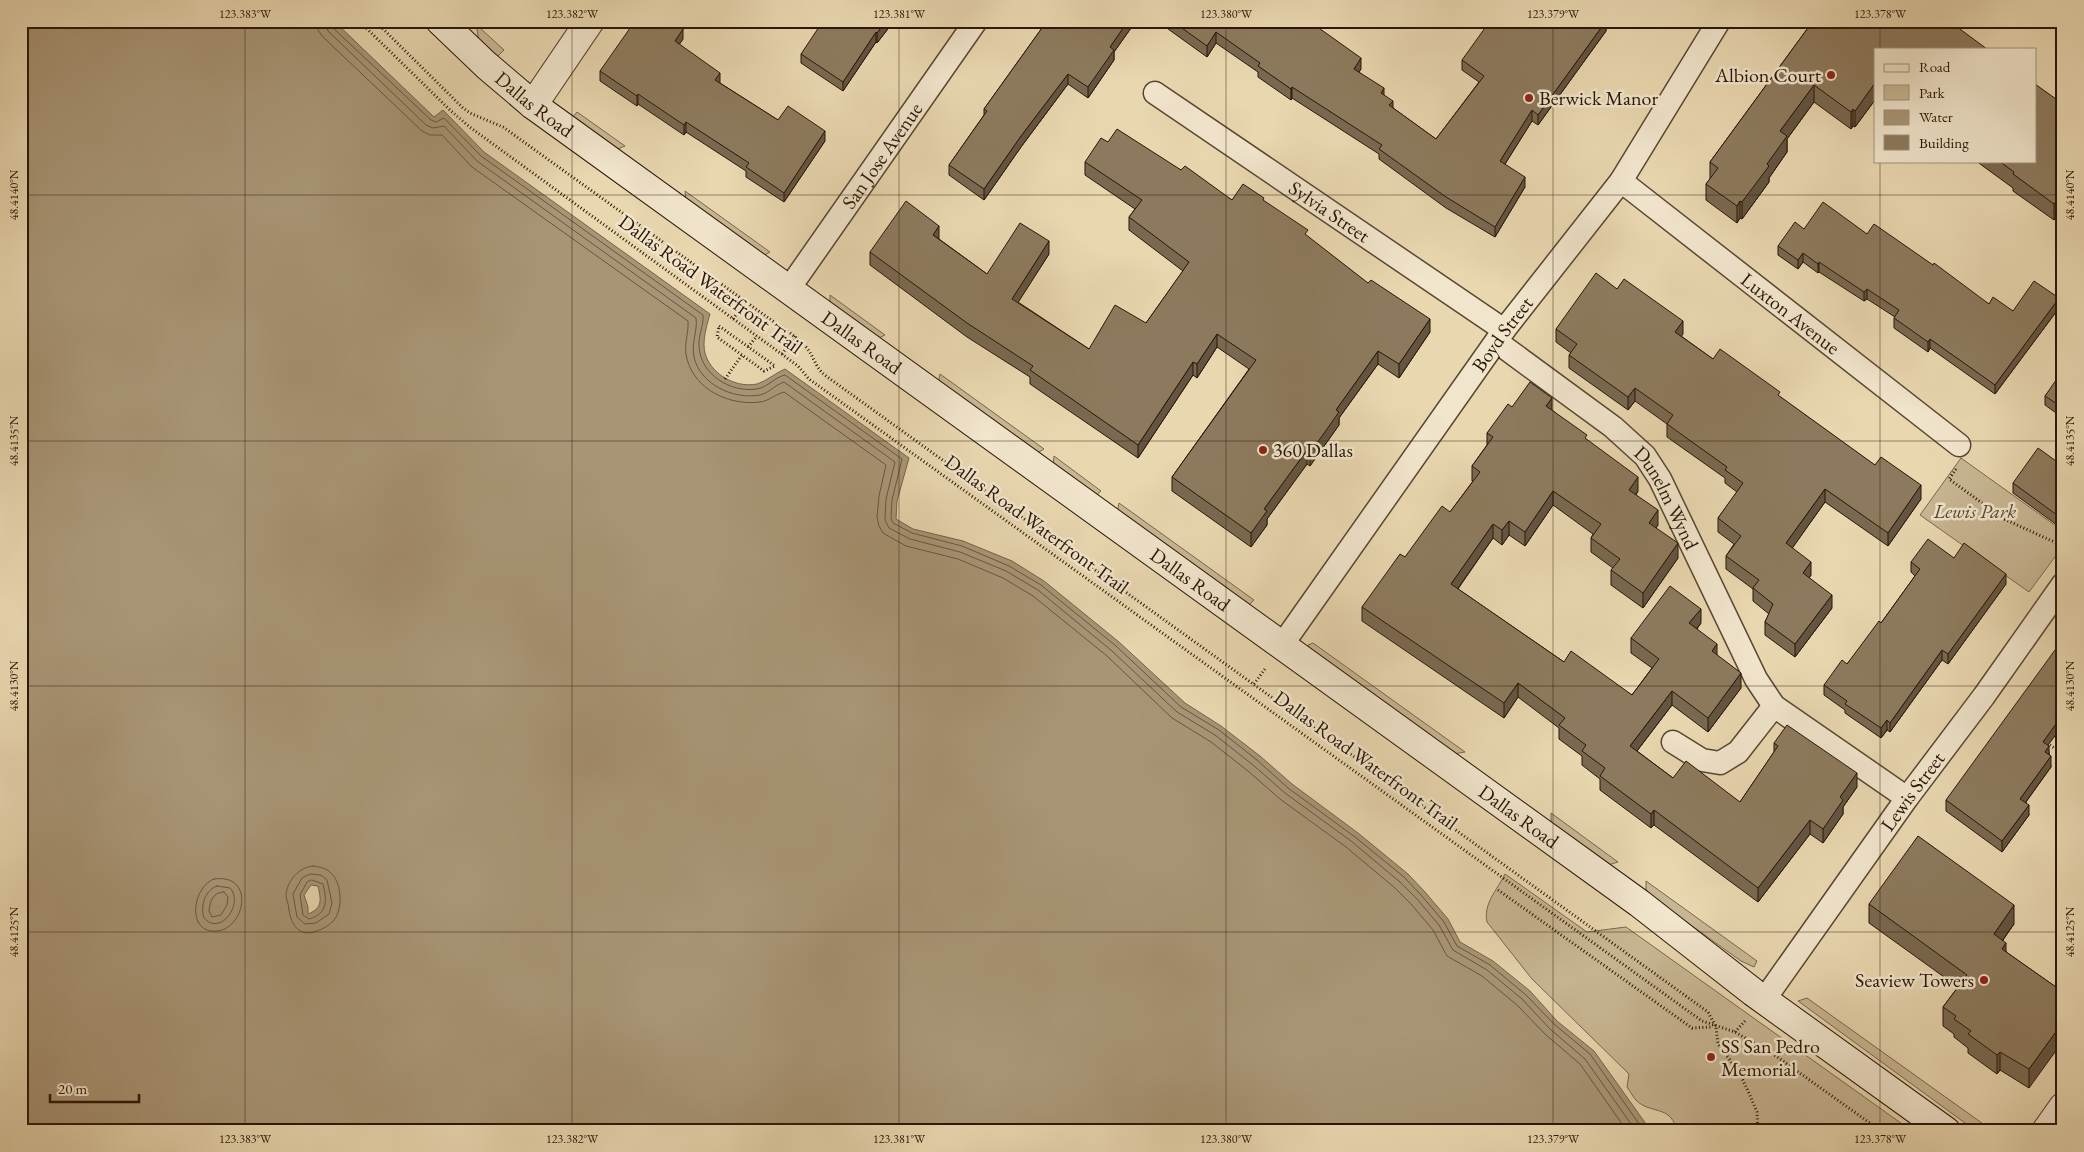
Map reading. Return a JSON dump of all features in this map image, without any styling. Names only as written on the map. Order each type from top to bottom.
[{"type":"main road","name":"Dallas Road","points":[[440,21],[486,65],[533,105],[788,290],[1275,655],[1639,903],[1764,1000],[1946,1131]]},
{"type":"main road","points":[[533,105],[590,21]]},
{"type":"main road","points":[[2046,1131],[2063,1108]]},
{"type":"street","name":"San Jose Avenue","points":[[788,290],[976,21]]},
{"type":"street","name":"Boyd Street","points":[[1275,655],[1500,336],[1622,181],[1709,24]]},
{"type":"street","name":"Sylvia Street","points":[[1155,93],[1500,336]]},
{"type":"street","name":"Luxton Avenue","points":[[1622,181],[1959,445]]},
{"type":"street","name":"Dunelm Wynd","points":[[1500,336],[1613,427],[1645,456],[1660,480],[1756,679],[1774,706],[1907,798]]},
{"type":"street","name":"Lewis Street","points":[[1764,1000],[1907,798],[1984,696],[2063,584]]},
{"type":"street","points":[[1673,742],[1702,760],[1720,763],[1738,752],[1774,706]]},
{"type":"path","name":"Dallas Road Waterfront Trail","points":[[359,21],[471,128],[782,354],[798,366],[817,385],[1702,1021],[1735,1032],[1773,1054],[1881,1131]]},
{"type":"path","name":"Dallas Road Waterfront Trail","points":[[375,21],[463,108],[472,114],[503,127],[746,302],[810,351],[820,372],[1708,1012],[1716,1027],[1718,1044],[1738,1072],[1757,1112],[1758,1131]]},
{"type":"path","points":[[733,319],[749,297]]},
{"type":"path","points":[[719,326],[775,366],[764,371],[742,355],[717,337],[719,326]]},
{"type":"path","points":[[782,354],[798,332]]},
{"type":"path","points":[[748,347],[757,336]]},
{"type":"path","points":[[725,379],[742,355]]},
{"type":"path","points":[[1959,445],[1960,464],[1949,479],[2004,519],[2063,546]]},
{"type":"path","points":[[1254,684],[1275,655]]},
{"type":"path","points":[[2039,737],[2063,754]]},
{"type":"path","points":[[1498,890],[1692,1028],[1716,1027]]},
{"type":"green space","points":[[480,28],[504,50],[496,58],[479,42],[477,29]]},
{"type":"green space","points":[[577,112],[625,146],[615,150],[572,118]]},
{"type":"green space","points":[[685,191],[770,252],[761,257],[686,201]]},
{"type":"green space","points":[[830,295],[885,335],[877,339],[830,305]]},
{"type":"green space","points":[[940,374],[1044,449],[1036,454],[938,384]]},
{"type":"green space","points":[[1054,456],[1101,491],[1094,497],[1053,467]]},
{"type":"green space","name":"Lewis Park","points":[[1961,458],[2063,531],[2063,546],[2029,592],[1920,515]]},
{"type":"green space","points":[[1119,503],[1254,600],[1247,607],[1117,513]]},
{"type":"green space","points":[[1313,643],[1465,752],[1453,754],[1312,653],[1308,645]]},
{"type":"green space","points":[[1551,813],[1618,862],[1608,865],[1551,824]]},
{"type":"green space","points":[[1505,874],[1587,932],[1626,927],[1912,1131],[1668,1131],[1676,1128],[1669,1116],[1636,1100],[1627,1087],[1629,1074],[1532,979],[1487,922],[1486,915],[1489,903]]},
{"type":"green space","points":[[1646,881],[1757,961],[1754,967],[1741,961],[1646,893]]},
{"type":"green space","points":[[1807,998],[1993,1131],[1976,1131],[1798,1001]]},
{"type":"water","points":[[21,21],[334,21],[434,117],[443,110],[484,152],[710,314],[704,345],[705,354],[714,370],[739,384],[748,385],[764,381],[785,369],[909,458],[897,501],[896,519],[913,529],[963,541],[1012,561],[1044,581],[1119,642],[1185,703],[1221,726],[1408,874],[1448,919],[1460,942],[1493,961],[1530,991],[1557,1021],[1594,1051],[1651,1131],[21,1131]],"holes":[[[311,885],[318,886],[320,895],[319,906],[308,914],[304,895]]]},
{"type":"building","points":[[635,21],[672,21],[683,29],[675,41],[720,73],[715,80],[778,120],[788,106],[825,131],[784,193],[746,167],[749,163],[686,122],[684,125],[638,94],[637,96],[600,71]]},
{"type":"building","points":[[823,21],[886,21],[876,32],[843,82],[801,54]]},
{"type":"building","points":[[1047,21],[1128,21],[1110,47],[1114,50],[1088,87],[1068,74],[984,189],[949,165],[987,111],[984,109]]},
{"type":"building","points":[[1172,21],[1309,21],[1361,58],[1354,69],[1384,88],[1381,93],[1393,101],[1389,105],[1436,139],[1484,76],[1462,60],[1490,21],[1606,21],[1538,115],[1532,110],[1500,161],[1525,177],[1495,227],[1446,197],[1379,149],[1382,145],[1292,87],[1291,89],[1258,66],[1260,63],[1216,32],[1207,46]]},
{"type":"building","points":[[1813,21],[1949,21],[1986,48],[1874,48],[1874,84],[1855,111],[1853,109],[1851,112],[1814,85],[1780,131],[1787,136],[1767,164],[1769,166],[1737,206],[1706,184],[1718,168],[1710,162]]},
{"type":"building","points":[[2036,85],[2063,104],[2063,192],[2054,204],[2013,174],[2014,172],[2000,162],[2036,162]]},
{"type":"building","points":[[1117,129],[1181,170],[1185,166],[1232,200],[1243,184],[1264,198],[1263,200],[1308,230],[1305,234],[1368,283],[1371,280],[1430,319],[1399,364],[1378,351],[1336,410],[1339,412],[1310,453],[1307,450],[1264,509],[1267,511],[1251,533],[1172,477],[1256,360],[1217,334],[1197,364],[1193,362],[1138,445],[1030,370],[1033,366],[967,323],[870,252],[906,201],[939,226],[933,235],[987,274],[1020,223],[1049,241],[1012,299],[1089,349],[1115,305],[1146,323],[1189,262],[1129,217],[1142,200],[1085,162],[1101,138],[1108,142]]},
{"type":"building","points":[[1823,202],[1867,234],[1874,224],[1933,265],[1934,263],[1989,304],[1993,297],[2013,311],[2034,281],[2059,298],[1995,385],[1930,339],[1928,342],[1894,318],[1899,310],[1867,289],[1864,292],[1803,253],[1798,260],[1778,246],[1795,222],[1804,229]]},
{"type":"building","points":[[1596,273],[1617,289],[1624,279],[1683,321],[1675,332],[1713,359],[1720,349],[1780,392],[1778,395],[1875,465],[1881,457],[1921,485],[1888,533],[1825,489],[1786,543],[1811,562],[1803,573],[1832,595],[1795,644],[1765,622],[1773,604],[1753,588],[1759,580],[1726,556],[1741,536],[1718,518],[1743,483],[1725,470],[1727,467],[1667,424],[1673,415],[1635,388],[1628,397],[1569,355],[1577,344],[1556,329]]},
{"type":"building","points":[[2061,373],[2063,374],[2063,408],[2045,396]]},
{"type":"building","points":[[1530,382],[1552,398],[1546,406],[1587,435],[1585,438],[1638,477],[1629,490],[1658,510],[1649,523],[1678,543],[1643,593],[1611,570],[1620,559],[1591,538],[1601,524],[1553,491],[1525,532],[1509,521],[1502,530],[1493,524],[1451,584],[1564,662],[1571,651],[1632,695],[1659,659],[1631,638],[1670,586],[1701,609],[1689,623],[1717,644],[1712,651],[1741,673],[1708,718],[1672,691],[1630,746],[1673,778],[1686,761],[1740,802],[1778,746],[1774,743],[1787,725],[1857,773],[1840,797],[1843,800],[1823,829],[1810,820],[1758,888],[1654,810],[1651,814],[1600,776],[1605,768],[1582,751],[1586,745],[1559,725],[1565,718],[1518,683],[1504,703],[1362,607],[1400,554],[1405,557],[1442,506],[1450,512],[1480,472],[1472,466],[1493,437],[1487,433],[1508,404],[1512,407]]},
{"type":"building","points":[[2038,448],[2063,466],[2063,507],[2057,515],[2013,483]]},
{"type":"building","points":[[1928,539],[1954,558],[1964,543],[2006,574],[1948,654],[1942,650],[1890,723],[1887,720],[1881,728],[1845,704],[1847,701],[1824,685],[1842,660],[1847,664],[1879,621],[1881,623],[1920,569],[1911,562]]},
{"type":"building","points":[[2063,639],[2063,714],[2043,742],[2049,746],[2045,752],[2051,756],[2020,799],[2029,805],[2002,841],[1946,800]]},
{"type":"building","name":"Seaview Towers","points":[[1918,836],[2014,905],[1994,934],[2006,943],[2002,949],[2063,992],[2063,1022],[2029,1069],[2000,1052],[1997,1055],[1968,1034],[1971,1031],[1954,1019],[1956,1016],[1943,1007],[1967,975],[1869,904]]},
{"type":"place","name":"Albion Court","points":[[1831,75]]},
{"type":"place","name":"Berwick Manor","points":[[1529,98]]},
{"type":"place","name":"360 Dallas","points":[[1263,450]]},
{"type":"place","name":"Seaview Towers","points":[[1984,980]]},
{"type":"place","name":"SS San Pedro Memorial","points":[[1711,1057]]}]
